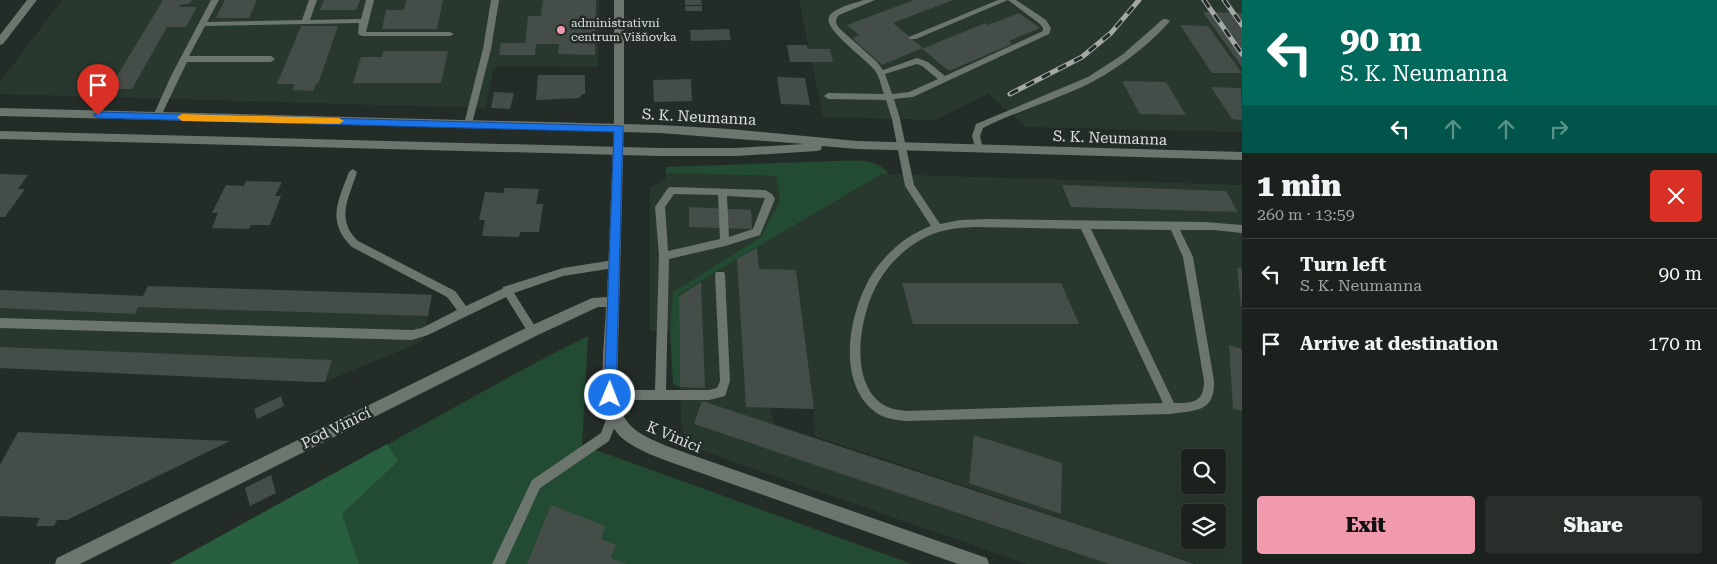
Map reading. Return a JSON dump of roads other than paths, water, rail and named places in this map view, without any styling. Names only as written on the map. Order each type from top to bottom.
[{"type":"street","points":[[0,42],[32,0]]},
{"type":"street","points":[[613,416],[610,395],[619,128],[619,0]]},
{"type":"street","name":"S. K. Neumanna","points":[[0,112],[619,128],[730,132],[857,145],[1242,156]]},
{"type":"street","name":"S. K. Neumanna","points":[[0,135],[618,151],[736,152],[857,145]]},
{"type":"street","name":"Pod Vinicí","points":[[63,564],[533,331],[597,302],[612,302]]},
{"type":"street","name":"K Vinici","points":[[613,416],[621,429],[628,435],[670,455],[981,564]]},
{"type":"lane","points":[[157,116],[215,0]]},
{"type":"lane","points":[[305,22],[313,0]]},
{"type":"lane","points":[[370,0],[361,31],[362,34],[450,34]]},
{"type":"lane","points":[[468,124],[487,49],[495,0]]},
{"type":"lane","points":[[871,0],[836,13],[832,18],[832,23],[881,73],[896,119],[910,186],[937,228]]},
{"type":"lane","points":[[913,36],[1004,0]]},
{"type":"lane","points":[[828,96],[890,97],[910,95],[1046,32],[1047,28],[1043,22],[1011,0]]},
{"type":"lane","points":[[202,24],[364,21]]},
{"type":"lane","points":[[979,149],[976,136],[979,126],[1009,112],[1081,84],[1108,69],[1139,46],[1166,21]]},
{"type":"lane","points":[[184,59],[271,59]]},
{"type":"lane","points":[[881,73],[917,61],[925,64],[944,79]]},
{"type":"lane","points":[[353,172],[340,216],[344,235],[355,244],[451,294],[464,311]]},
{"type":"lane","points":[[660,395],[664,256],[660,207],[671,190],[765,194],[770,196],[757,232],[725,242],[664,256]]},
{"type":"lane","points":[[722,192],[725,242]]},
{"type":"lane","points":[[1174,226],[1183,241],[1188,257],[1209,388],[1206,400],[1201,404],[1188,408],[1171,409],[922,417],[893,414],[877,406],[864,391],[857,369],[856,339],[861,311],[875,279],[884,266],[908,243],[921,234],[937,228],[978,224],[1217,226],[1242,229]]},
{"type":"lane","points":[[1084,225],[1171,409]]},
{"type":"lane","points":[[0,323],[412,335],[424,332],[507,290],[542,277],[614,264]]},
{"type":"lane","points":[[610,395],[709,396],[718,394],[724,388],[720,275]]},
{"type":"lane","points":[[507,290],[533,331]]},
{"type":"lane","points":[[498,564],[536,484],[605,437],[613,416]]},
{"type":"railway","points":[[1010,94],[1082,57],[1111,33],[1139,0]]},
{"type":"railway","points":[[1204,0],[1242,54]]},
{"type":"railway","points":[[1224,0],[1242,25]]},
{"type":"place","name":"administrativní centrum Višňovka","points":[[561,30]]}]
